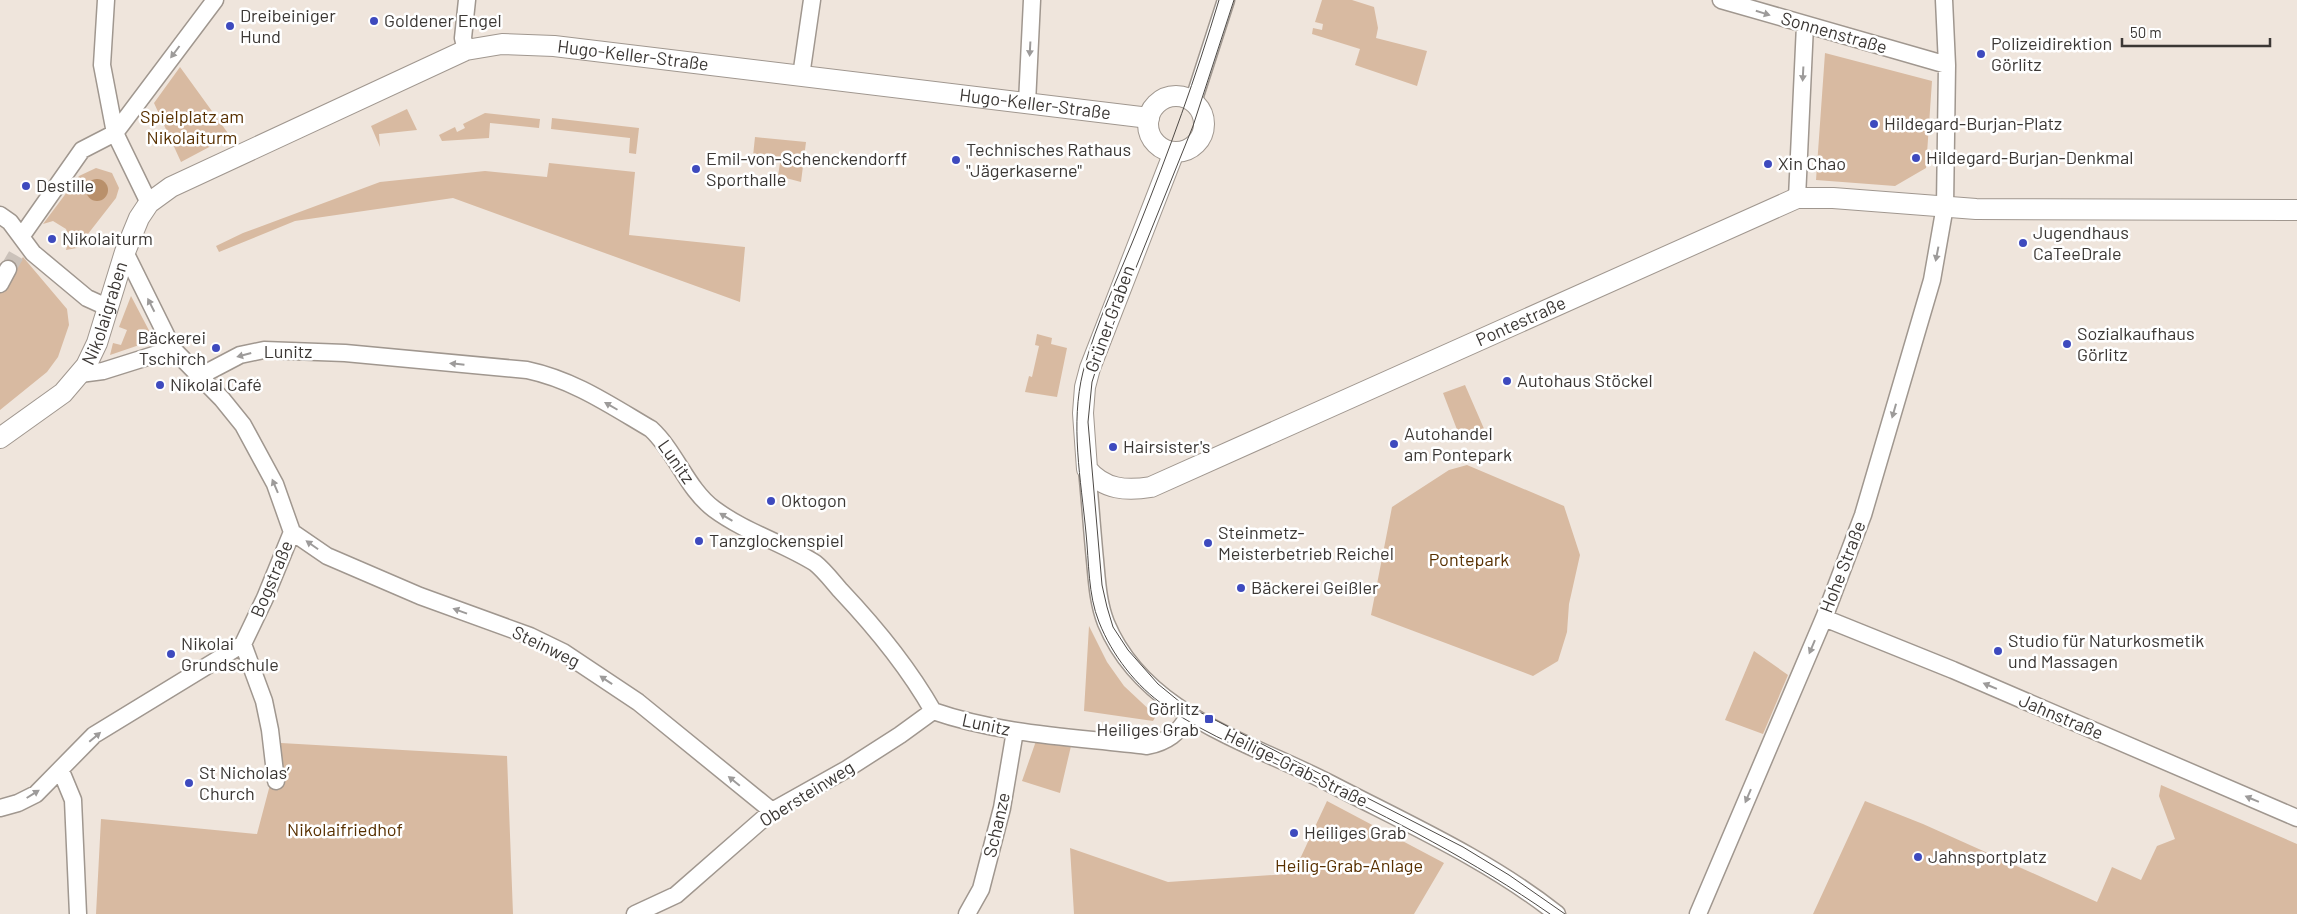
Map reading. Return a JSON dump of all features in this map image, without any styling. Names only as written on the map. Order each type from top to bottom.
[{"type":"street","points":[[106,0],[102,65],[115,133],[149,203]]},
{"type":"street","points":[[21,242],[82,150],[115,133],[204,7],[216,0]]},
{"type":"street","points":[[466,50],[463,38],[467,0]]},
{"type":"street","points":[[801,76],[812,0]]},
{"type":"street","points":[[1027,103],[1032,0]]},
{"type":"street","points":[[1193,102],[1226,0]]},
{"type":"street","name":"Sonnenstraße","points":[[1721,0],[1947,65]]},
{"type":"street","name":"Hohe Straße","points":[[1698,914],[1824,618],[1863,515],[1932,280],[1945,206],[1947,65],[1944,0]]},
{"type":"street","points":[[1797,198],[1805,25]]},
{"type":"street","name":"Hugo-Keller-Straße","points":[[149,203],[171,187],[466,50],[502,44],[554,46],[1149,118]]},
{"type":"street","points":[[1180,97],[1193,102],[1202,113],[1204,131],[1194,146],[1183,151],[1174,152],[1162,148],[1152,138],[1148,125],[1152,110],[1164,99],[1180,97]]},
{"type":"street","name":"Grüner Graben","points":[[1087,469],[1083,413],[1090,368],[1174,152]]},
{"type":"street","name":"Pontestraße","points":[[1087,469],[1094,477],[1106,484],[1132,490],[1151,487],[1797,198],[1833,198],[1976,209],[2066,211],[2297,210]]},
{"type":"street","name":"Nikolaigraben","points":[[0,438],[62,393],[80,374],[97,343],[110,308],[125,252],[139,218],[149,203]]},
{"type":"street","points":[[0,215],[10,222],[21,242],[33,253],[87,298],[110,308]]},
{"type":"street","name":"Nikolaigraben","points":[[80,374],[112,369],[173,349],[125,252]]},
{"type":"street","points":[[0,284],[8,269]]},
{"type":"street","name":"Bogstraße","points":[[173,349],[222,398],[243,425],[275,484],[292,532],[265,598],[242,644]]},
{"type":"street","name":"Lunitz","points":[[200,376],[232,358],[264,350],[345,353],[527,370],[552,376],[575,385],[651,429],[661,439],[701,497],[714,509],[751,531],[816,564],[858,608],[916,682],[933,711],[961,721],[1016,732],[1147,746],[1160,743],[1176,732],[1189,715]]},
{"type":"street","name":"Heilige-Grab-Straße","points":[[1087,469],[1099,599],[1105,621],[1119,647],[1140,675],[1164,698],[1189,715],[1330,783],[1456,849],[1507,879],[1557,914]]},
{"type":"street","name":"Steinweg","points":[[292,532],[327,556],[420,596],[530,636],[563,652],[638,702],[772,812]]},
{"type":"street","name":"Jahnstraße","points":[[1824,618],[1953,670],[2297,818]]},
{"type":"street","points":[[0,808],[18,803],[36,794],[61,771],[94,735],[242,644],[266,711],[276,781]]},
{"type":"street","name":"Obersteinweg","points":[[636,914],[676,894],[772,812],[900,736],[933,711]]},
{"type":"street","name":"Schanze","points":[[967,914],[981,889],[1002,808],[1016,732]]},
{"type":"street","points":[[61,771],[73,800],[78,914]]},
{"type":"green space","points":[[1322,0],[1352,0],[1374,7],[1378,28],[1376,38],[1427,51],[1417,86],[1355,65],[1360,49],[1312,34],[1313,28],[1322,30],[1323,24],[1315,22]]},
{"type":"green space","name":"Hildegard-Burjan-Platz","points":[[1825,53],[1932,81],[1926,168],[1895,186],[1816,180]]},
{"type":"green space","name":"Spielplatz am Nikolaiturm","points":[[180,67],[230,136],[181,162],[154,103]]},
{"type":"green space","points":[[407,109],[417,130],[379,134],[380,147],[371,126]]},
{"type":"green space","points":[[485,113],[540,119],[539,128],[490,123],[489,138],[442,141],[439,135],[455,127],[457,132],[465,128],[463,124]]},
{"type":"green space","points":[[552,118],[639,128],[636,154],[629,153],[630,138],[551,129]]},
{"type":"green space","points":[[755,137],[806,142],[801,182],[778,176],[780,163],[753,156]]},
{"type":"green space","points":[[549,163],[635,172],[629,235],[745,247],[740,302],[453,198],[295,221],[219,252],[216,246],[243,233],[380,182],[485,171],[547,177]]},
{"type":"green space","points":[[96,168],[112,173],[119,188],[116,198],[77,248],[66,250],[69,237],[66,229],[53,221],[43,224],[79,176]]},
{"type":"green space","points":[[23,257],[67,309],[69,325],[58,357],[47,372],[0,410],[0,291]]},
{"type":"green space","points":[[131,296],[154,340],[110,355],[113,343],[121,345],[127,330],[119,327]]},
{"type":"green space","points":[[1037,334],[1052,338],[1051,344],[1067,348],[1057,397],[1025,392],[1029,376],[1032,377],[1039,346],[1035,345]]},
{"type":"green space","points":[[1465,385],[1485,431],[1461,440],[1443,393]]},
{"type":"green space","name":"Pontepark","points":[[1467,465],[1564,506],[1580,555],[1569,604],[1567,632],[1558,661],[1533,676],[1371,615],[1392,507],[1449,470]]},
{"type":"green space","points":[[1089,626],[1107,662],[1124,686],[1156,716],[1153,721],[1084,711]]},
{"type":"green space","points":[[1754,651],[1788,675],[1763,734],[1725,720]]},
{"type":"green space","points":[[1036,741],[1071,746],[1060,793],[1022,781]]},
{"type":"green space","name":"Nikolaifriedhof","points":[[281,743],[507,756],[513,914],[96,914],[101,819],[257,834]]},
{"type":"green space","name":"Jahnsportplatz","points":[[2161,785],[2297,844],[2297,914],[1813,914],[1865,801],[1923,824],[2097,902],[2112,867],[2141,880],[2157,846],[2175,839],[2159,796]]},
{"type":"green space","name":"Heilig-Grab-Anlage","points":[[1327,801],[1444,863],[1414,914],[1074,914],[1070,848],[1168,882],[1302,873],[1299,861]]},
{"type":"shaded area","points":[[97,179],[105,182],[108,190],[105,198],[97,201],[89,198],[86,190],[89,182]]},
{"type":"tunnel","points":[[8,269],[19,250]]},
{"type":"tram line","points":[[1219,0],[1171,142],[1109,298],[1088,353],[1083,372],[1079,392],[1077,432],[1079,472],[1095,612],[1104,634],[1126,669],[1144,689],[1165,706],[1217,737],[1309,779],[1402,825],[1492,876],[1550,914]]},
{"type":"tram line","points":[[1234,0],[1193,126],[1100,357],[1092,382],[1088,422],[1102,585],[1113,627],[1128,650],[1158,684],[1180,702],[1463,847],[1509,875],[1565,914]]},
{"type":"place","name":"Goldener Engel","points":[[374,21]]},
{"type":"place","name":"Dreibeiniger Hund","points":[[230,26]]},
{"type":"place","name":"Polizeidirektion Görlitz","points":[[1981,54]]},
{"type":"place","name":"Hildegard-Burjan-Platz","points":[[1874,124]]},
{"type":"place","name":"Hildegard-Burjan-Denkmal","points":[[1916,158]]},
{"type":"place","name":"Technisches Rathaus \"Jägerkaserne\"","points":[[956,160]]},
{"type":"place","name":"Xin Chao","points":[[1768,164]]},
{"type":"place","name":"Emil-von-Schenckendorff Sporthalle","points":[[696,169]]},
{"type":"place","name":"Destille","points":[[26,186]]},
{"type":"place","name":"Nikolaiturm","points":[[52,239]]},
{"type":"place","name":"Jugendhaus CaTeeDrale","points":[[2023,243]]},
{"type":"place","name":"Sozialkaufhaus Görlitz","points":[[2067,344]]},
{"type":"place","name":"Bäckerei Tschirch","points":[[216,348]]},
{"type":"place","name":"Autohaus Stöckel","points":[[1507,381]]},
{"type":"place","name":"Nikolai Café","points":[[160,385]]},
{"type":"place","name":"Autohandel am Pontepark","points":[[1394,444]]},
{"type":"place","name":"Hairsister's","points":[[1113,447]]},
{"type":"place","name":"Oktogon","points":[[771,501]]},
{"type":"place","name":"Tanzglockenspiel","points":[[699,541]]},
{"type":"place","name":"Steinmetz- Meisterbetrieb Reichel","points":[[1208,543]]},
{"type":"place","name":"Bäckerei Geißler","points":[[1241,588]]},
{"type":"place","name":"Studio für Naturkosmetik und Massagen","points":[[1998,651]]},
{"type":"place","name":"Nikolai Grundschule","points":[[171,654]]},
{"type":"place","name":"Görlitz Heiliges Grab","points":[[1209,719]]},
{"type":"place","name":"St Nicholas’ Church","points":[[189,783]]},
{"type":"place","name":"Heiliges Grab","points":[[1294,833]]},
{"type":"place","name":"Jahnsportplatz","points":[[1918,857]]}]
